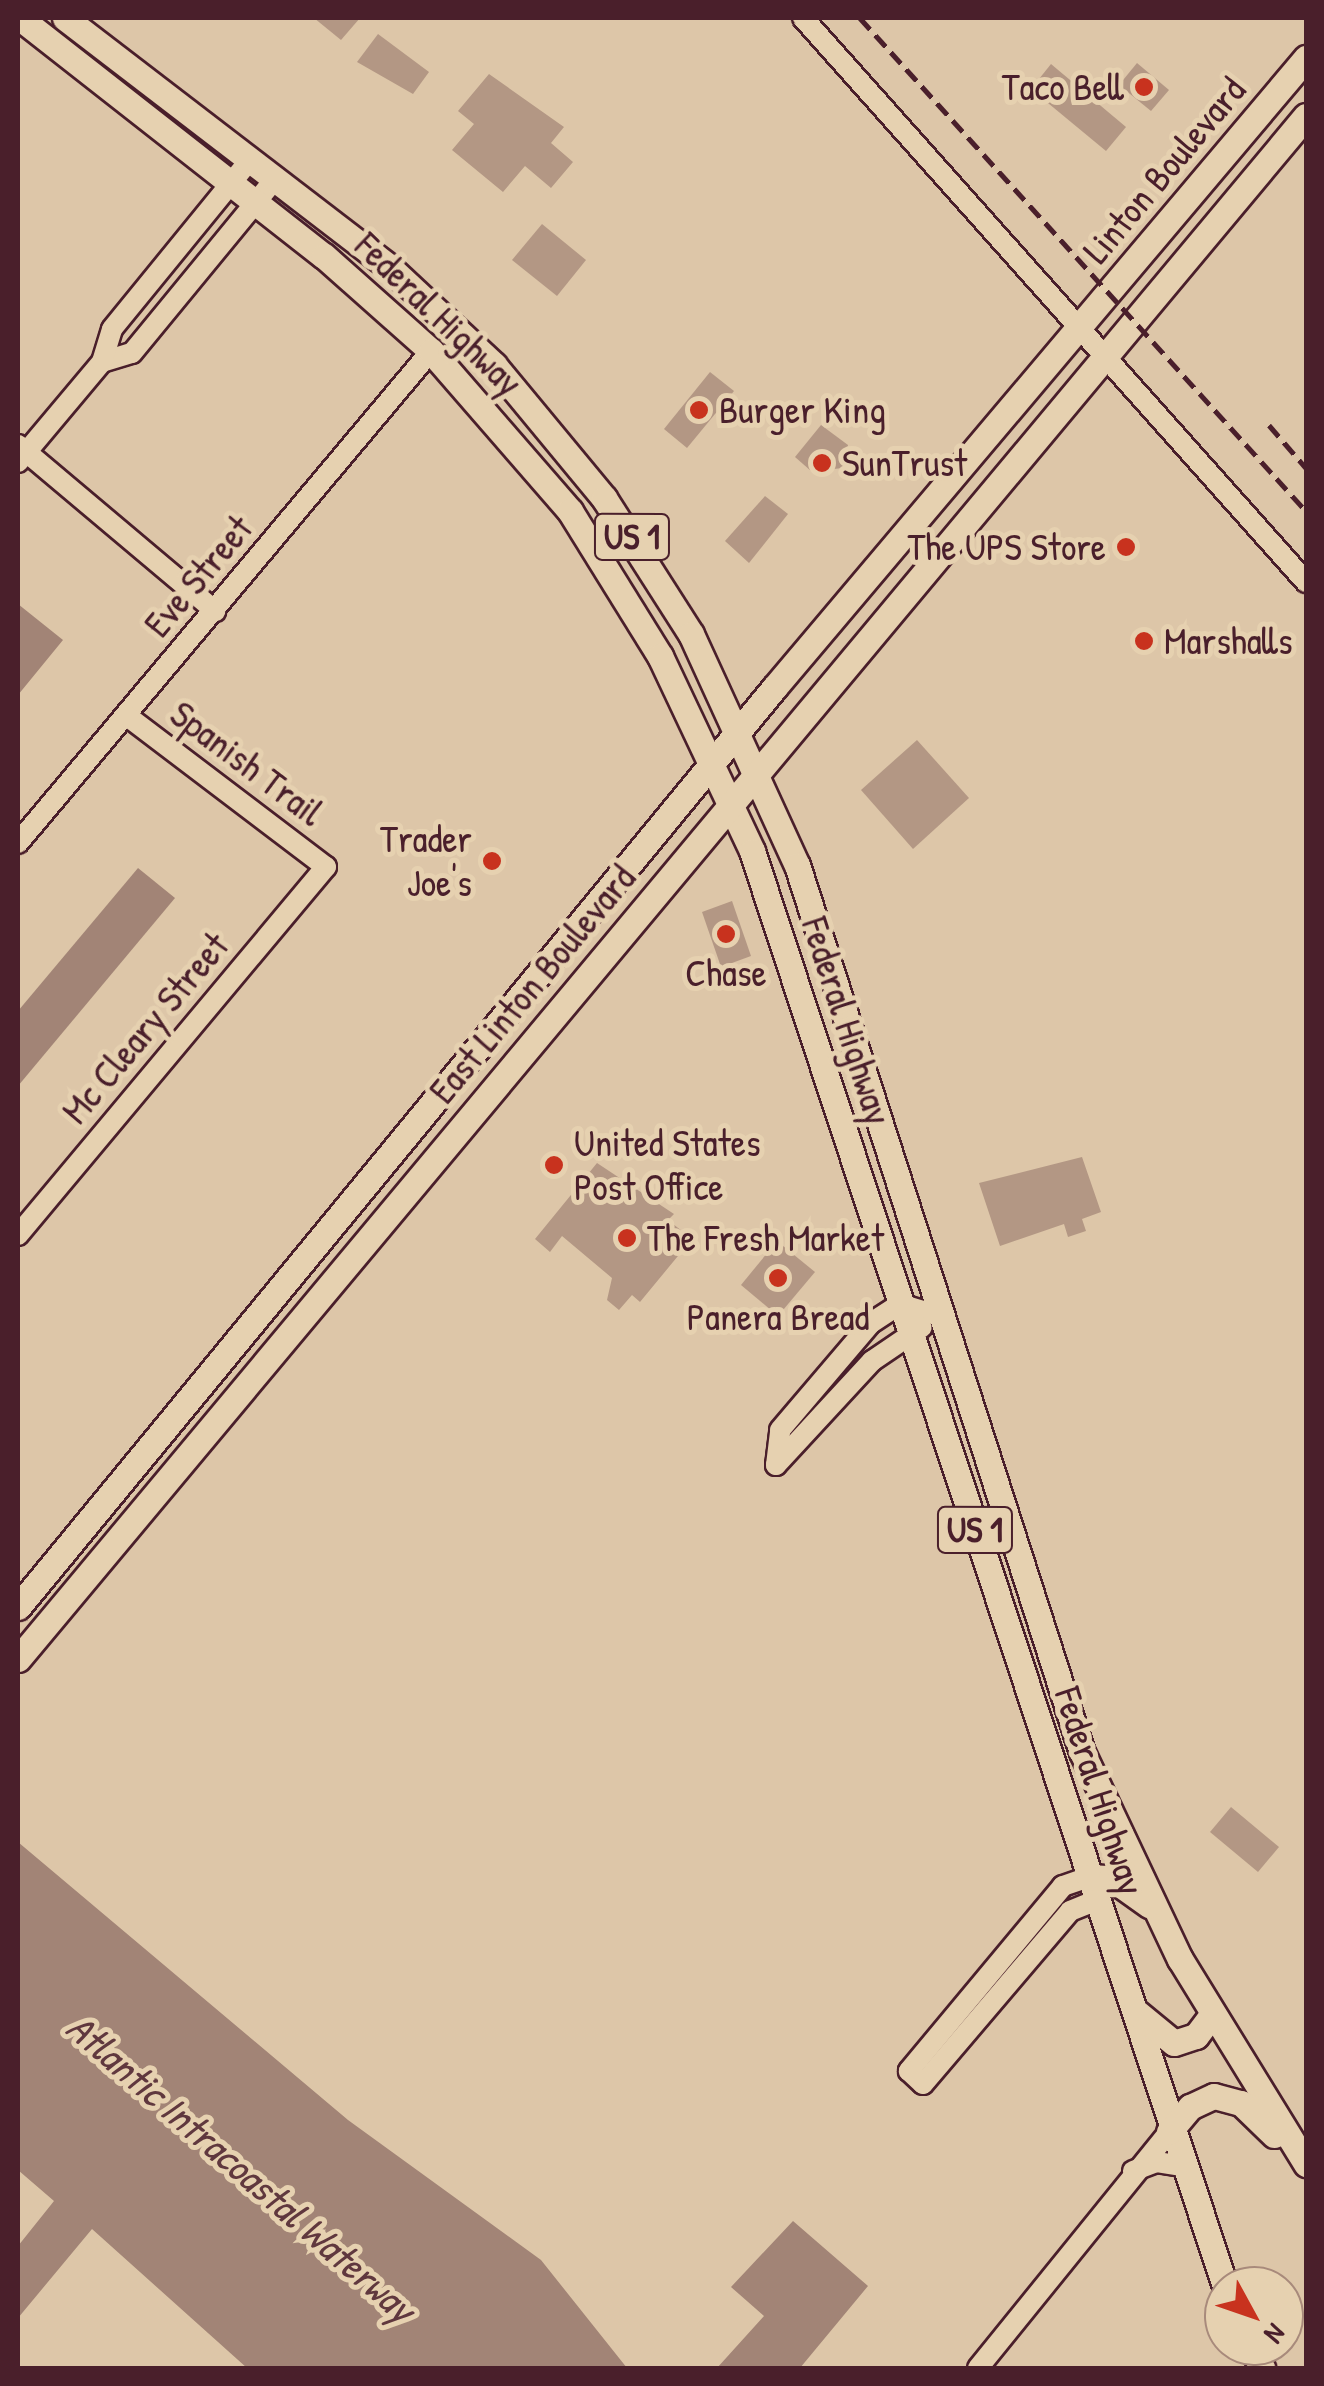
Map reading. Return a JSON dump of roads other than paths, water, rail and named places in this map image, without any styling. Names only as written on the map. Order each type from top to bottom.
[{"type":"main road","name":"Federal Highway","points":[[20,18],[233,182],[431,351],[516,444],[600,553],[713,764],[731,804],[900,1304],[1132,2008],[1180,2166],[1218,2266]]},
{"type":"main road","name":"Federal Highway","points":[[65,18],[412,286],[536,410],[632,537],[741,729],[759,770],[943,1317],[1036,1623],[1091,1772],[1153,1908]]},
{"type":"main road","name":"Linton Boulevard","points":[[1080,330],[1306,58]]},
{"type":"main road","name":"Linton Boulevard","points":[[1104,358],[1306,116]]},
{"type":"main road","name":"East Linton Boulevard","points":[[18,1607],[741,729],[1080,330]]},
{"type":"main road","name":"East Linton Boulevard","points":[[18,1659],[1104,358]]},
{"type":"main road","points":[[940,496],[943,548]]},
{"type":"main road","points":[[361,1186],[390,1210]]},
{"type":"main road","points":[[1041,1728],[1061,1734],[1091,1772]]},
{"type":"main road","points":[[1093,1888],[1112,1878],[1153,1908]]},
{"type":"main road","name":"US 1","points":[[1153,1908],[1211,2016],[1306,2165]]},
{"type":"main road","points":[[1132,2008],[1174,2043],[1196,2036],[1211,2016]]},
{"type":"main road","points":[[1169,2132],[1197,2102],[1224,2097],[1249,2110],[1306,2165]]},
{"type":"street","points":[[802,18],[1306,582]]},
{"type":"street","points":[[215,611],[20,453],[102,362],[112,329],[250,160]]},
{"type":"street","points":[[102,362],[132,352],[276,178]]},
{"type":"street","name":"Eve Street","points":[[18,843],[431,351]]},
{"type":"street","name":"Spanish Trail","points":[[126,716],[326,867]]},
{"type":"street","name":"Mc Cleary Street","points":[[18,1235],[326,867]]},
{"type":"street","points":[[900,1304],[943,1317],[909,1332],[872,1361],[776,1465],[780,1430],[872,1323],[900,1304]]},
{"type":"street","points":[[1063,1886],[1093,1888],[923,2084],[909,2072],[1063,1886]]},
{"type":"street","points":[[978,2368],[1133,2171],[1169,2132]]},
{"type":"street","points":[[1133,2171],[1157,2162],[1180,2166]]},
{"type":"water","points":[[18,604],[63,640],[18,695]]},
{"type":"water","points":[[138,868],[175,898],[18,1086],[18,1011]]},
{"type":"water","name":"Atlantic Intracoastal Waterway","points":[[18,1842],[348,2120],[541,2260],[627,2368],[247,2368],[92,2229],[18,2318],[18,2246],[54,2201],[18,2170]]},
{"type":"water","points":[[793,2221],[868,2286],[800,2368],[717,2368],[764,2316],[731,2287]]},
{"type":"railway","points":[[860,18],[1306,511]]},
{"type":"railway","points":[[1269,425],[1306,468]]},
{"type":"place","name":"Taco Bell","points":[[1144,87]]},
{"type":"place","name":"Burger King","points":[[699,410]]},
{"type":"place","name":"SunTrust","points":[[822,463]]},
{"type":"place","name":"The UPS Store","points":[[1126,547]]},
{"type":"place","name":"Marshalls","points":[[1144,641]]},
{"type":"place","name":"Trader Joe's","points":[[492,861]]},
{"type":"place","name":"Chase","points":[[726,934]]},
{"type":"place","name":"United States Post Office","points":[[554,1165]]},
{"type":"place","name":"The Fresh Market","points":[[627,1238]]},
{"type":"place","name":"Panera Bread","points":[[778,1278]]}]
